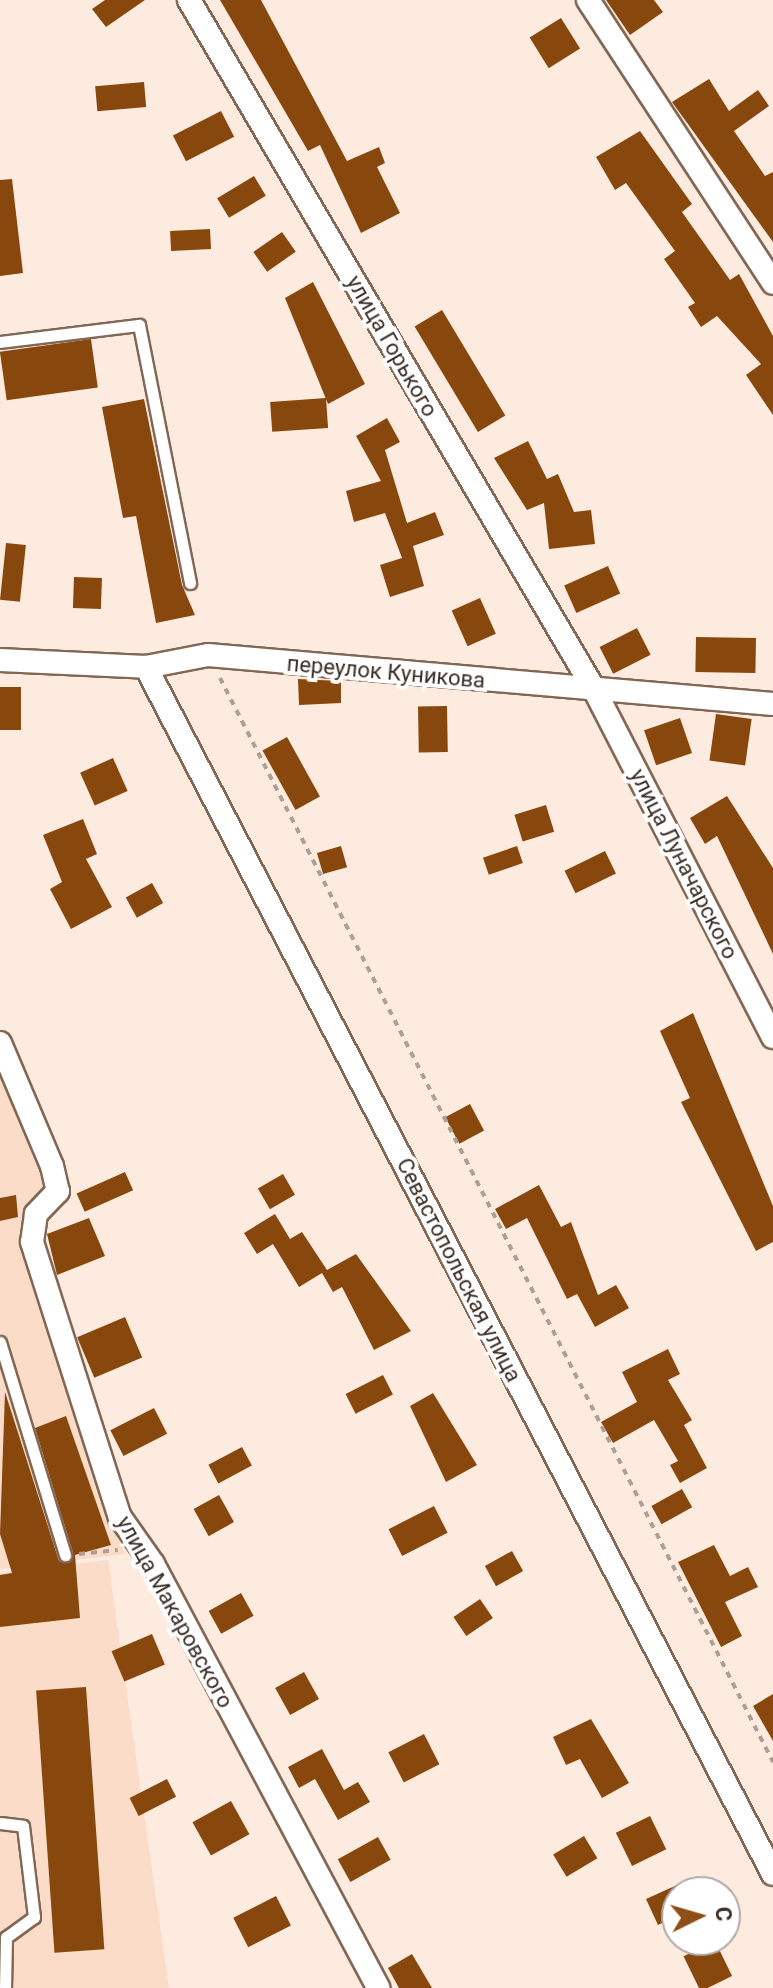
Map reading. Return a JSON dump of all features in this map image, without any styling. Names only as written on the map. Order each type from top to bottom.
[{"type":"street","name":"улица Горького","points":[[189,0],[595,691]]},
{"type":"street","points":[[588,0],[773,283]]},
{"type":"street","name":"переулок Куникова","points":[[0,660],[146,667],[208,655],[595,691],[773,704]]},
{"type":"street","name":"Севастопольская улица","points":[[146,667],[773,1874]]},
{"type":"street","name":"улица Луначарского","points":[[595,691],[773,1037]]},
{"type":"street","name":"улица Макаровского","points":[[0,1043],[58,1191],[36,1214],[32,1242],[120,1517],[141,1547],[378,1988]]},
{"type":"lane","points":[[0,342],[139,325],[190,583]]},
{"type":"lane","points":[[0,1342],[4,1374],[65,1555]]},
{"type":"lane","points":[[0,1823],[23,1826],[34,1917],[6,1937],[5,1988]]},
{"type":"path","points":[[208,655],[773,1762]]},
{"type":"path","points":[[65,1555],[141,1547]]},
{"type":"shaded area","points":[[0,1063],[43,1169],[46,1190],[26,1243],[125,1554],[0,1569]]},
{"type":"shaded area","points":[[108,1560],[169,1988],[0,1988],[0,1573]]},
{"type":"building","points":[[105,0],[145,0],[106,27],[92,9]]},
{"type":"building","points":[[220,0],[261,0],[347,161],[379,147],[385,163],[377,167],[400,213],[361,233],[320,145],[308,151]]},
{"type":"building","points":[[606,0],[654,0],[663,12],[630,35]]},
{"type":"building","points":[[561,18],[580,49],[549,68],[530,38]]},
{"type":"building","points":[[709,79],[729,111],[758,90],[769,106],[734,131],[765,176],[773,172],[773,242],[672,102]]},
{"type":"building","points":[[144,82],[146,107],[97,111],[95,86]]},
{"type":"building","points":[[221,111],[234,137],[186,161],[173,136]]},
{"type":"building","points":[[640,131],[692,204],[682,212],[730,280],[739,274],[773,336],[773,415],[746,375],[761,364],[717,316],[701,327],[688,307],[695,303],[664,259],[675,251],[626,183],[615,190],[596,157]]},
{"type":"building","points":[[254,176],[266,196],[229,218],[217,198]]},
{"type":"building","points":[[12,179],[23,273],[0,276],[0,180]]},
{"type":"building","points":[[210,229],[211,249],[171,251],[170,231]]},
{"type":"building","points":[[282,232],[296,252],[267,272],[253,252]]},
{"type":"building","points":[[313,282],[365,384],[328,404],[285,298]]},
{"type":"building","points":[[442,310],[505,415],[478,432],[415,326]]},
{"type":"building","points":[[91,339],[98,388],[7,400],[0,352]]},
{"type":"building","points":[[326,398],[328,428],[272,432],[270,402]]},
{"type":"building","points":[[144,399],[182,585],[195,615],[156,623],[136,516],[123,518],[102,407]]},
{"type":"building","points":[[387,418],[400,442],[385,450],[407,523],[435,512],[444,535],[413,546],[424,586],[390,597],[380,565],[402,558],[385,513],[354,522],[346,491],[381,481],[356,436]]},
{"type":"building","points":[[528,441],[547,479],[558,474],[574,512],[591,510],[595,544],[549,549],[544,503],[527,510],[494,458]]},
{"type":"building","points":[[6,543],[26,545],[20,602],[0,600]]},
{"type":"building","points":[[608,566],[620,593],[576,613],[564,586]]},
{"type":"building","points":[[74,577],[102,578],[101,609],[73,608]]},
{"type":"building","points":[[480,598],[496,634],[468,646],[452,611]]},
{"type":"building","points":[[637,628],[651,655],[613,674],[600,647]]},
{"type":"building","points":[[696,637],[756,638],[755,673],[695,672]]},
{"type":"building","points":[[298,679],[341,681],[341,703],[299,705]]},
{"type":"building","points":[[0,687],[21,687],[21,730],[0,730]]},
{"type":"building","points":[[447,706],[448,752],[419,752],[418,707]]},
{"type":"building","points":[[716,714],[752,719],[745,766],[709,761]]},
{"type":"building","points":[[680,718],[692,753],[656,765],[644,730]]},
{"type":"building","points":[[287,737],[320,796],[295,810],[263,751]]},
{"type":"building","points":[[113,758],[128,791],[95,806],[80,773]]},
{"type":"building","points":[[727,796],[773,868],[773,954],[717,836],[705,844],[690,818]]},
{"type":"building","points":[[546,805],[554,832],[523,841],[514,815]]},
{"type":"building","points":[[83,819],[97,854],[86,859],[112,907],[71,929],[50,889],[62,882],[43,835]]},
{"type":"building","points":[[341,846],[347,867],[323,874],[317,853]]},
{"type":"building","points":[[517,846],[523,863],[489,875],[483,858]]},
{"type":"building","points":[[605,851],[616,873],[576,893],[565,871]]},
{"type":"building","points":[[152,883],[163,903],[137,918],[126,898]]},
{"type":"building","points":[[693,1013],[773,1206],[773,1242],[756,1251],[681,1102],[690,1098],[660,1031]]},
{"type":"building","points":[[470,1104],[484,1130],[459,1144],[445,1117]]},
{"type":"building","points":[[125,1172],[133,1190],[85,1212],[77,1194]]},
{"type":"building","points":[[283,1174],[295,1195],[270,1209],[258,1188]]},
{"type":"building","points":[[539,1185],[561,1227],[571,1222],[598,1295],[616,1285],[629,1308],[595,1327],[577,1294],[567,1299],[527,1218],[506,1229],[495,1209]]},
{"type":"building","points":[[16,1195],[18,1217],[0,1221],[0,1198]]},
{"type":"building","points":[[275,1214],[290,1239],[302,1232],[327,1270],[356,1254],[411,1331],[374,1350],[342,1287],[333,1292],[322,1273],[299,1287],[273,1244],[257,1254],[244,1233]]},
{"type":"building","points":[[89,1218],[105,1256],[57,1275],[47,1234]]},
{"type":"building","points":[[125,1317],[142,1358],[94,1378],[77,1337]]},
{"type":"building","points":[[668,1349],[680,1374],[668,1380],[692,1420],[684,1425],[707,1468],[680,1483],[670,1465],[678,1461],[654,1420],[613,1443],[601,1422],[637,1402],[622,1372]]},
{"type":"building","points":[[383,1375],[393,1395],[356,1414],[346,1394]]},
{"type":"building","points":[[5,1392],[59,1561],[68,1563],[73,1553],[35,1428],[66,1416],[111,1545],[75,1555],[80,1618],[0,1627],[0,1575],[12,1573],[0,1534]]},
{"type":"building","points":[[433,1393],[477,1465],[446,1482],[410,1406]]},
{"type":"building","points":[[154,1408],[167,1434],[124,1456],[110,1430]]},
{"type":"building","points":[[242,1447],[252,1466],[218,1483],[208,1465]]},
{"type":"building","points":[[682,1489],[692,1507],[662,1524],[651,1506]]},
{"type":"building","points":[[219,1495],[234,1522],[209,1536],[194,1509]]},
{"type":"building","points":[[434,1506],[448,1533],[402,1556],[389,1529]]},
{"type":"building","points":[[714,1545],[730,1576],[748,1567],[758,1587],[725,1602],[742,1636],[721,1647],[678,1562]]},
{"type":"building","points":[[512,1551],[523,1571],[496,1586],[485,1566]]},
{"type":"building","points":[[241,1593],[254,1616],[221,1634],[209,1611]]},
{"type":"building","points":[[480,1599],[493,1618],[466,1636],[453,1617]]},
{"type":"building","points":[[152,1634],[165,1664],[124,1682],[111,1651]]},
{"type":"building","points":[[304,1672],[319,1699],[290,1715],[275,1688]]},
{"type":"building","points":[[86,1687],[104,1949],[54,1953],[36,1690]]},
{"type":"building","points":[[773,1694],[773,1741],[753,1706]]},
{"type":"building","points":[[591,1719],[629,1783],[602,1798],[580,1759],[566,1765],[553,1737]]},
{"type":"building","points":[[424,1734],[439,1764],[404,1782],[388,1752]]},
{"type":"building","points":[[322,1749],[344,1790],[358,1782],[370,1802],[338,1820],[315,1779],[299,1788],[288,1767]]},
{"type":"building","points":[[167,1779],[176,1797],[139,1816],[130,1798]]},
{"type":"building","points":[[231,1801],[249,1834],[211,1856],[193,1822]]},
{"type":"building","points":[[650,1816],[666,1849],[632,1866],[616,1833]]},
{"type":"building","points":[[584,1836],[597,1858],[567,1877],[553,1855]]},
{"type":"building","points":[[378,1837],[391,1860],[350,1882],[338,1859]]},
{"type":"building","points":[[661,1892],[661,1924],[658,1925],[646,1899]]},
{"type":"building","points":[[276,1896],[291,1925],[248,1947],[233,1918]]},
{"type":"building","points":[[412,1954],[432,1988],[399,1988],[388,1968]]},
{"type":"building","points":[[684,1956],[722,1956],[732,1976],[708,1988],[699,1988]]}]
